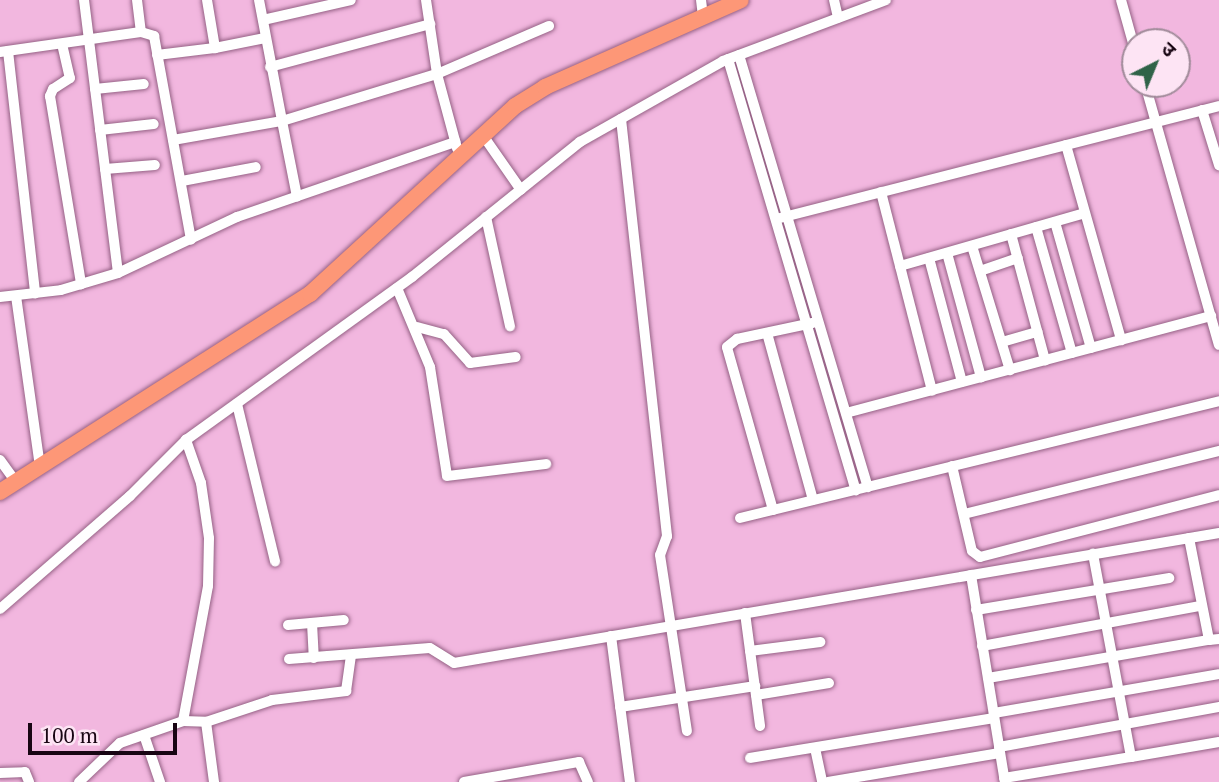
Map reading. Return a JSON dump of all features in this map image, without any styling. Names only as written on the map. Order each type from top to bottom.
[{"type":"highway","points":[[0,492],[310,294],[458,149],[545,87],[741,0]]},
{"type":"street","points":[[84,0],[118,273]]},
{"type":"street","points":[[137,0],[141,32]]},
{"type":"street","points":[[207,0],[215,48]]},
{"type":"street","points":[[259,0],[297,197]]},
{"type":"street","points":[[262,20],[351,0]]},
{"type":"street","points":[[0,297],[81,284],[118,273],[237,217],[458,149],[437,74],[426,0]]},
{"type":"street","points":[[701,0],[703,17]]},
{"type":"street","points":[[834,0],[838,18]]},
{"type":"street","points":[[0,609],[130,496],[186,440],[397,288],[580,142],[734,57],[886,0]]},
{"type":"street","points":[[1121,0],[1129,28]]},
{"type":"street","points":[[270,67],[430,24]]},
{"type":"street","points":[[173,140],[282,121],[437,74],[549,26]]},
{"type":"street","points":[[35,293],[4,52],[141,32],[153,34],[191,240]]},
{"type":"street","points":[[157,55],[215,48],[265,38]]},
{"type":"street","points":[[62,44],[70,78],[52,89],[50,96],[81,284]]},
{"type":"street","points":[[734,57],[813,323],[856,490]]},
{"type":"street","points":[[95,89],[144,84]]},
{"type":"street","points":[[1149,98],[1219,345]]},
{"type":"street","points":[[782,218],[1219,106]]},
{"type":"street","points":[[1202,110],[1219,165]]},
{"type":"street","points":[[621,119],[667,536],[660,555],[674,625],[687,731]]},
{"type":"street","points":[[100,130],[154,124]]},
{"type":"street","points":[[482,134],[521,190]]},
{"type":"street","points":[[1066,145],[1121,340]]},
{"type":"street","points":[[105,169],[155,165]]},
{"type":"street","points":[[182,181],[256,167]]},
{"type":"street","points":[[881,192],[932,391]]},
{"type":"street","points":[[900,267],[1085,213]]},
{"type":"street","points":[[486,217],[510,326]]},
{"type":"street","points":[[1055,222],[1091,348]]},
{"type":"street","points":[[1036,227],[1072,353]]},
{"type":"street","points":[[1011,234],[1045,360]]},
{"type":"street","points":[[972,246],[1010,370]]},
{"type":"street","points":[[947,253],[981,377]]},
{"type":"street","points":[[929,258],[962,382]]},
{"type":"street","points":[[980,271],[1018,258]]},
{"type":"street","points":[[397,288],[417,327],[430,366],[447,476],[545,464]]},
{"type":"street","points":[[16,296],[40,467]]},
{"type":"street","points":[[846,413],[1211,316]]},
{"type":"street","points":[[773,510],[727,347],[732,341],[813,323]]},
{"type":"street","points":[[813,323],[846,413],[868,487]]},
{"type":"street","points":[[417,327],[444,334],[470,363],[516,358]]},
{"type":"street","points":[[1002,342],[1038,332]]},
{"type":"street","points":[[767,333],[813,500]]},
{"type":"street","points":[[740,518],[1219,401]]},
{"type":"street","points":[[237,404],[275,561]]},
{"type":"street","points":[[183,721],[208,586],[209,538],[201,483],[186,440]]},
{"type":"street","points":[[964,514],[1219,451]]},
{"type":"street","points":[[0,460],[16,482]]},
{"type":"street","points":[[951,466],[972,551],[980,556],[1219,495]]},
{"type":"street","points":[[289,659],[430,648],[440,659],[454,663],[1219,533]]},
{"type":"street","points":[[988,678],[1214,640],[1200,606],[1189,538]]},
{"type":"street","points":[[1093,554],[1097,589],[1131,757]]},
{"type":"street","points":[[971,575],[1005,780],[1219,742]]},
{"type":"street","points":[[976,610],[1169,578]]},
{"type":"street","points":[[982,646],[1200,606]]},
{"type":"street","points":[[745,613],[760,726]]},
{"type":"street","points":[[288,625],[344,620]]},
{"type":"street","points":[[312,623],[314,658]]},
{"type":"street","points":[[611,636],[630,782]]},
{"type":"street","points":[[750,651],[820,642]]},
{"type":"street","points":[[79,782],[120,743],[183,721],[206,722],[272,700],[346,691],[351,656]]},
{"type":"street","points":[[750,758],[1219,674]]},
{"type":"street","points":[[620,707],[829,683]]},
{"type":"street","points":[[828,782],[1219,706]]},
{"type":"street","points":[[206,722],[214,782]]},
{"type":"street","points":[[144,735],[160,782]]},
{"type":"street","points":[[815,748],[822,782]]},
{"type":"street","points":[[464,782],[579,762],[588,782]]},
{"type":"street","points":[[0,773],[24,772],[29,782]]}]
